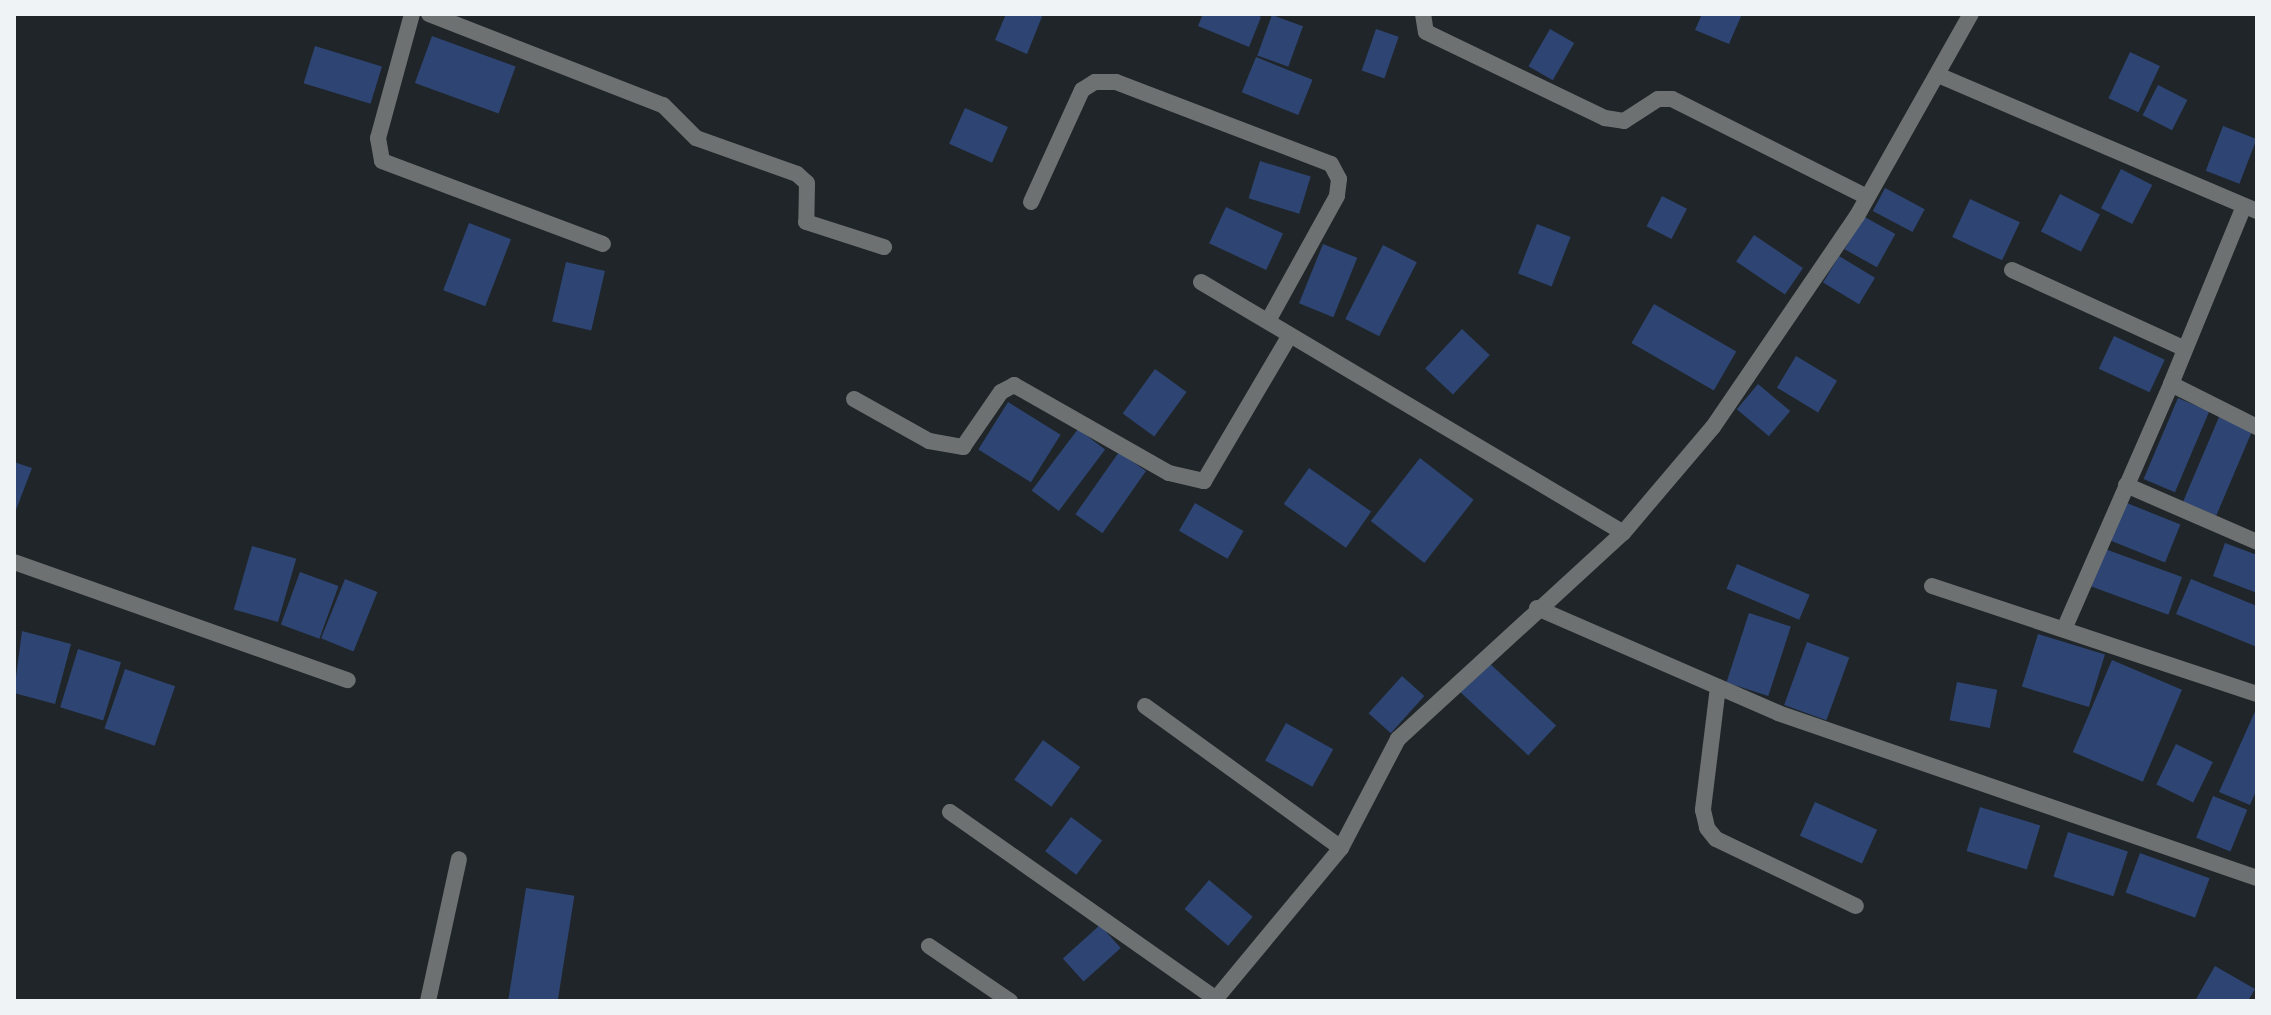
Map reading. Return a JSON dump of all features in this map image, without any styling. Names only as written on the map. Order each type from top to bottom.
[{"type":"street","points":[[412,14],[378,138],[382,161],[603,244]]},
{"type":"street","points":[[429,14],[663,105],[696,138],[797,174],[807,183],[806,222],[884,247]]},
{"type":"street","points":[[1423,14],[1426,32],[1605,118],[1624,121],[1658,99],[1672,99],[1867,197]]},
{"type":"street","points":[[950,812],[1215,1000],[1341,848],[1398,739],[1537,608],[1623,533],[1713,427],[1867,197],[1971,14]]},
{"type":"street","points":[[1938,75],[2250,208],[2183,348],[2171,384],[2065,627]]},
{"type":"street","points":[[1031,202],[1082,90],[1095,82],[1116,82],[1331,164],[1339,179],[1337,196],[1268,321]]},
{"type":"street","points":[[2012,270],[2183,348]]},
{"type":"street","points":[[1201,282],[1623,533]]},
{"type":"street","points":[[854,399],[929,441],[963,447],[1001,392],[1014,385],[1169,473],[1204,481],[1290,335]]},
{"type":"street","points":[[2171,384],[2257,427]]},
{"type":"street","points":[[2126,485],[2257,542]]},
{"type":"street","points":[[14,562],[348,680]]},
{"type":"street","points":[[1932,586],[2256,690]]},
{"type":"street","points":[[1537,608],[1778,713],[2257,878]]},
{"type":"street","points":[[1718,687],[1703,810],[1707,828],[1716,839],[1856,906]]},
{"type":"street","points":[[1145,706],[1341,848]]},
{"type":"street","points":[[428,1001],[459,859]]},
{"type":"street","points":[[929,946],[1010,1001]]},
{"type":"building","points":[[1006,14],[1043,14],[1027,54],[995,40]]},
{"type":"building","points":[[1203,14],[1255,14],[1261,17],[1249,47],[1198,26]]},
{"type":"building","points":[[1702,14],[1742,14],[1729,44],[1695,30]]},
{"type":"building","points":[[1272,15],[1303,26],[1288,67],[1257,55]]},
{"type":"building","points":[[1376,29],[1399,37],[1384,78],[1362,71]]},
{"type":"building","points":[[1550,29],[1574,43],[1553,80],[1528,66]]},
{"type":"building","points":[[432,36],[516,66],[499,113],[415,83]]},
{"type":"building","points":[[315,46],[382,66],[371,104],[304,83]]},
{"type":"building","points":[[2130,52],[2160,66],[2138,112],[2108,98]]},
{"type":"building","points":[[1256,57],[1313,80],[1298,115],[1242,92]]},
{"type":"building","points":[[2158,85],[2187,100],[2172,130],[2143,115]]},
{"type":"building","points":[[965,108],[1008,127],[992,163],[949,144]]},
{"type":"building","points":[[2223,126],[2257,139],[2239,184],[2206,171]]},
{"type":"building","points":[[1260,161],[1311,176],[1299,214],[1249,198]]},
{"type":"building","points":[[2121,169],[2152,185],[2132,224],[2101,208]]},
{"type":"building","points":[[1885,188],[1925,209],[1913,232],[1873,211]]},
{"type":"building","points":[[2060,194],[2100,214],[2081,252],[2041,231]]},
{"type":"building","points":[[1662,196],[1687,209],[1672,239],[1647,226]]},
{"type":"building","points":[[1970,199],[2020,222],[2002,260],[1952,237]]},
{"type":"building","points":[[1226,207],[1283,234],[1266,270],[1209,243]]},
{"type":"building","points":[[1863,216],[1895,234],[1877,267],[1845,249]]},
{"type":"building","points":[[469,223],[511,239],[485,306],[443,290]]},
{"type":"building","points":[[1537,224],[1571,237],[1552,286],[1518,273]]},
{"type":"building","points":[[1754,235],[1803,268],[1785,295],[1736,262]]},
{"type":"building","points":[[1323,244],[1357,258],[1333,317],[1299,303]]},
{"type":"building","points":[[1383,245],[1417,262],[1379,336],[1345,319]]},
{"type":"building","points":[[1839,256],[1875,278],[1859,304],[1823,283]]},
{"type":"building","points":[[566,262],[605,271],[591,330],[552,321]]},
{"type":"building","points":[[1654,304],[1736,352],[1714,390],[1632,343]]},
{"type":"building","points":[[1462,329],[1490,355],[1453,394],[1425,368]]},
{"type":"building","points":[[2114,336],[2165,360],[2150,392],[2099,369]]},
{"type":"building","points":[[1796,356],[1837,381],[1818,412],[1777,388]]},
{"type":"building","points":[[1155,369],[1187,392],[1154,436],[1123,413]]},
{"type":"building","points":[[1758,384],[1790,411],[1769,436],[1737,409]]},
{"type":"building","points":[[2178,398],[2209,411],[2175,492],[2144,479]]},
{"type":"building","points":[[1008,402],[1061,435],[1031,482],[978,449]]},
{"type":"building","points":[[2219,417],[2252,431],[2216,516],[2183,502]]},
{"type":"building","points":[[1078,429],[1105,449],[1059,511],[1032,490]]},
{"type":"building","points":[[1119,452],[1146,471],[1102,533],[1075,514]]},
{"type":"building","points":[[1420,458],[1474,500],[1424,563],[1371,521]]},
{"type":"building","points":[[14,462],[32,468],[14,515]]},
{"type":"building","points":[[1309,468],[1371,512],[1346,548],[1284,504]]},
{"type":"building","points":[[2122,501],[2180,525],[2165,563],[2107,539]]},
{"type":"building","points":[[1195,503],[1243,531],[1227,559],[1179,531]]},
{"type":"building","points":[[2225,543],[2257,555],[2257,593],[2213,576]]},
{"type":"building","points":[[252,546],[296,559],[278,622],[234,609]]},
{"type":"building","points":[[2105,549],[2182,577],[2168,615],[2091,587]]},
{"type":"building","points":[[1737,564],[1810,595],[1799,620],[1726,589]]},
{"type":"building","points":[[300,572],[339,586],[319,639],[281,625]]},
{"type":"building","points":[[345,579],[377,592],[353,651],[321,638]]},
{"type":"building","points":[[2191,579],[2257,606],[2257,647],[2176,614]]},
{"type":"building","points":[[1749,613],[1791,627],[1768,696],[1726,682]]},
{"type":"building","points":[[22,631],[71,644],[55,704],[14,693]]},
{"type":"building","points":[[2038,634],[2105,654],[2089,707],[2022,687]]},
{"type":"building","points":[[1807,642],[1849,657],[1826,720],[1784,705]]},
{"type":"building","points":[[78,649],[121,662],[103,720],[60,707]]},
{"type":"building","points":[[1486,660],[1556,725],[1528,755],[1458,690]]},
{"type":"building","points":[[2112,660],[2182,690],[2143,782],[2073,752]]},
{"type":"building","points":[[125,669],[175,686],[155,746],[104,729]]},
{"type":"building","points":[[1402,676],[1424,696],[1391,733],[1369,713]]},
{"type":"building","points":[[1957,682],[1997,690],[1990,728],[1950,720]]},
{"type":"building","points":[[2257,707],[2257,789],[2250,805],[2219,792]]},
{"type":"building","points":[[1286,723],[1333,749],[1312,787],[1265,761]]},
{"type":"building","points":[[1043,740],[1080,767],[1051,807],[1014,780]]},
{"type":"building","points":[[2176,744],[2213,762],[2193,802],[2156,784]]},
{"type":"building","points":[[2213,796],[2247,810],[2230,852],[2196,838]]},
{"type":"building","points":[[1815,802],[1877,830],[1862,863],[1800,836]]},
{"type":"building","points":[[1980,807],[2040,825],[2027,869],[1967,851]]},
{"type":"building","points":[[1071,817],[1102,840],[1076,875],[1045,851]]},
{"type":"building","points":[[2068,832],[2128,851],[2113,896],[2053,877]]},
{"type":"building","points":[[2140,853],[2210,878],[2195,918],[2126,892]]},
{"type":"building","points":[[1209,880],[1253,917],[1228,946],[1185,909]]},
{"type":"building","points":[[526,888],[574,896],[558,1001],[508,1001]]},
{"type":"building","points":[[1100,925],[1121,948],[1084,981],[1063,958]]},
{"type":"building","points":[[2215,966],[2255,989],[2248,1001],[2195,1001]]}]
